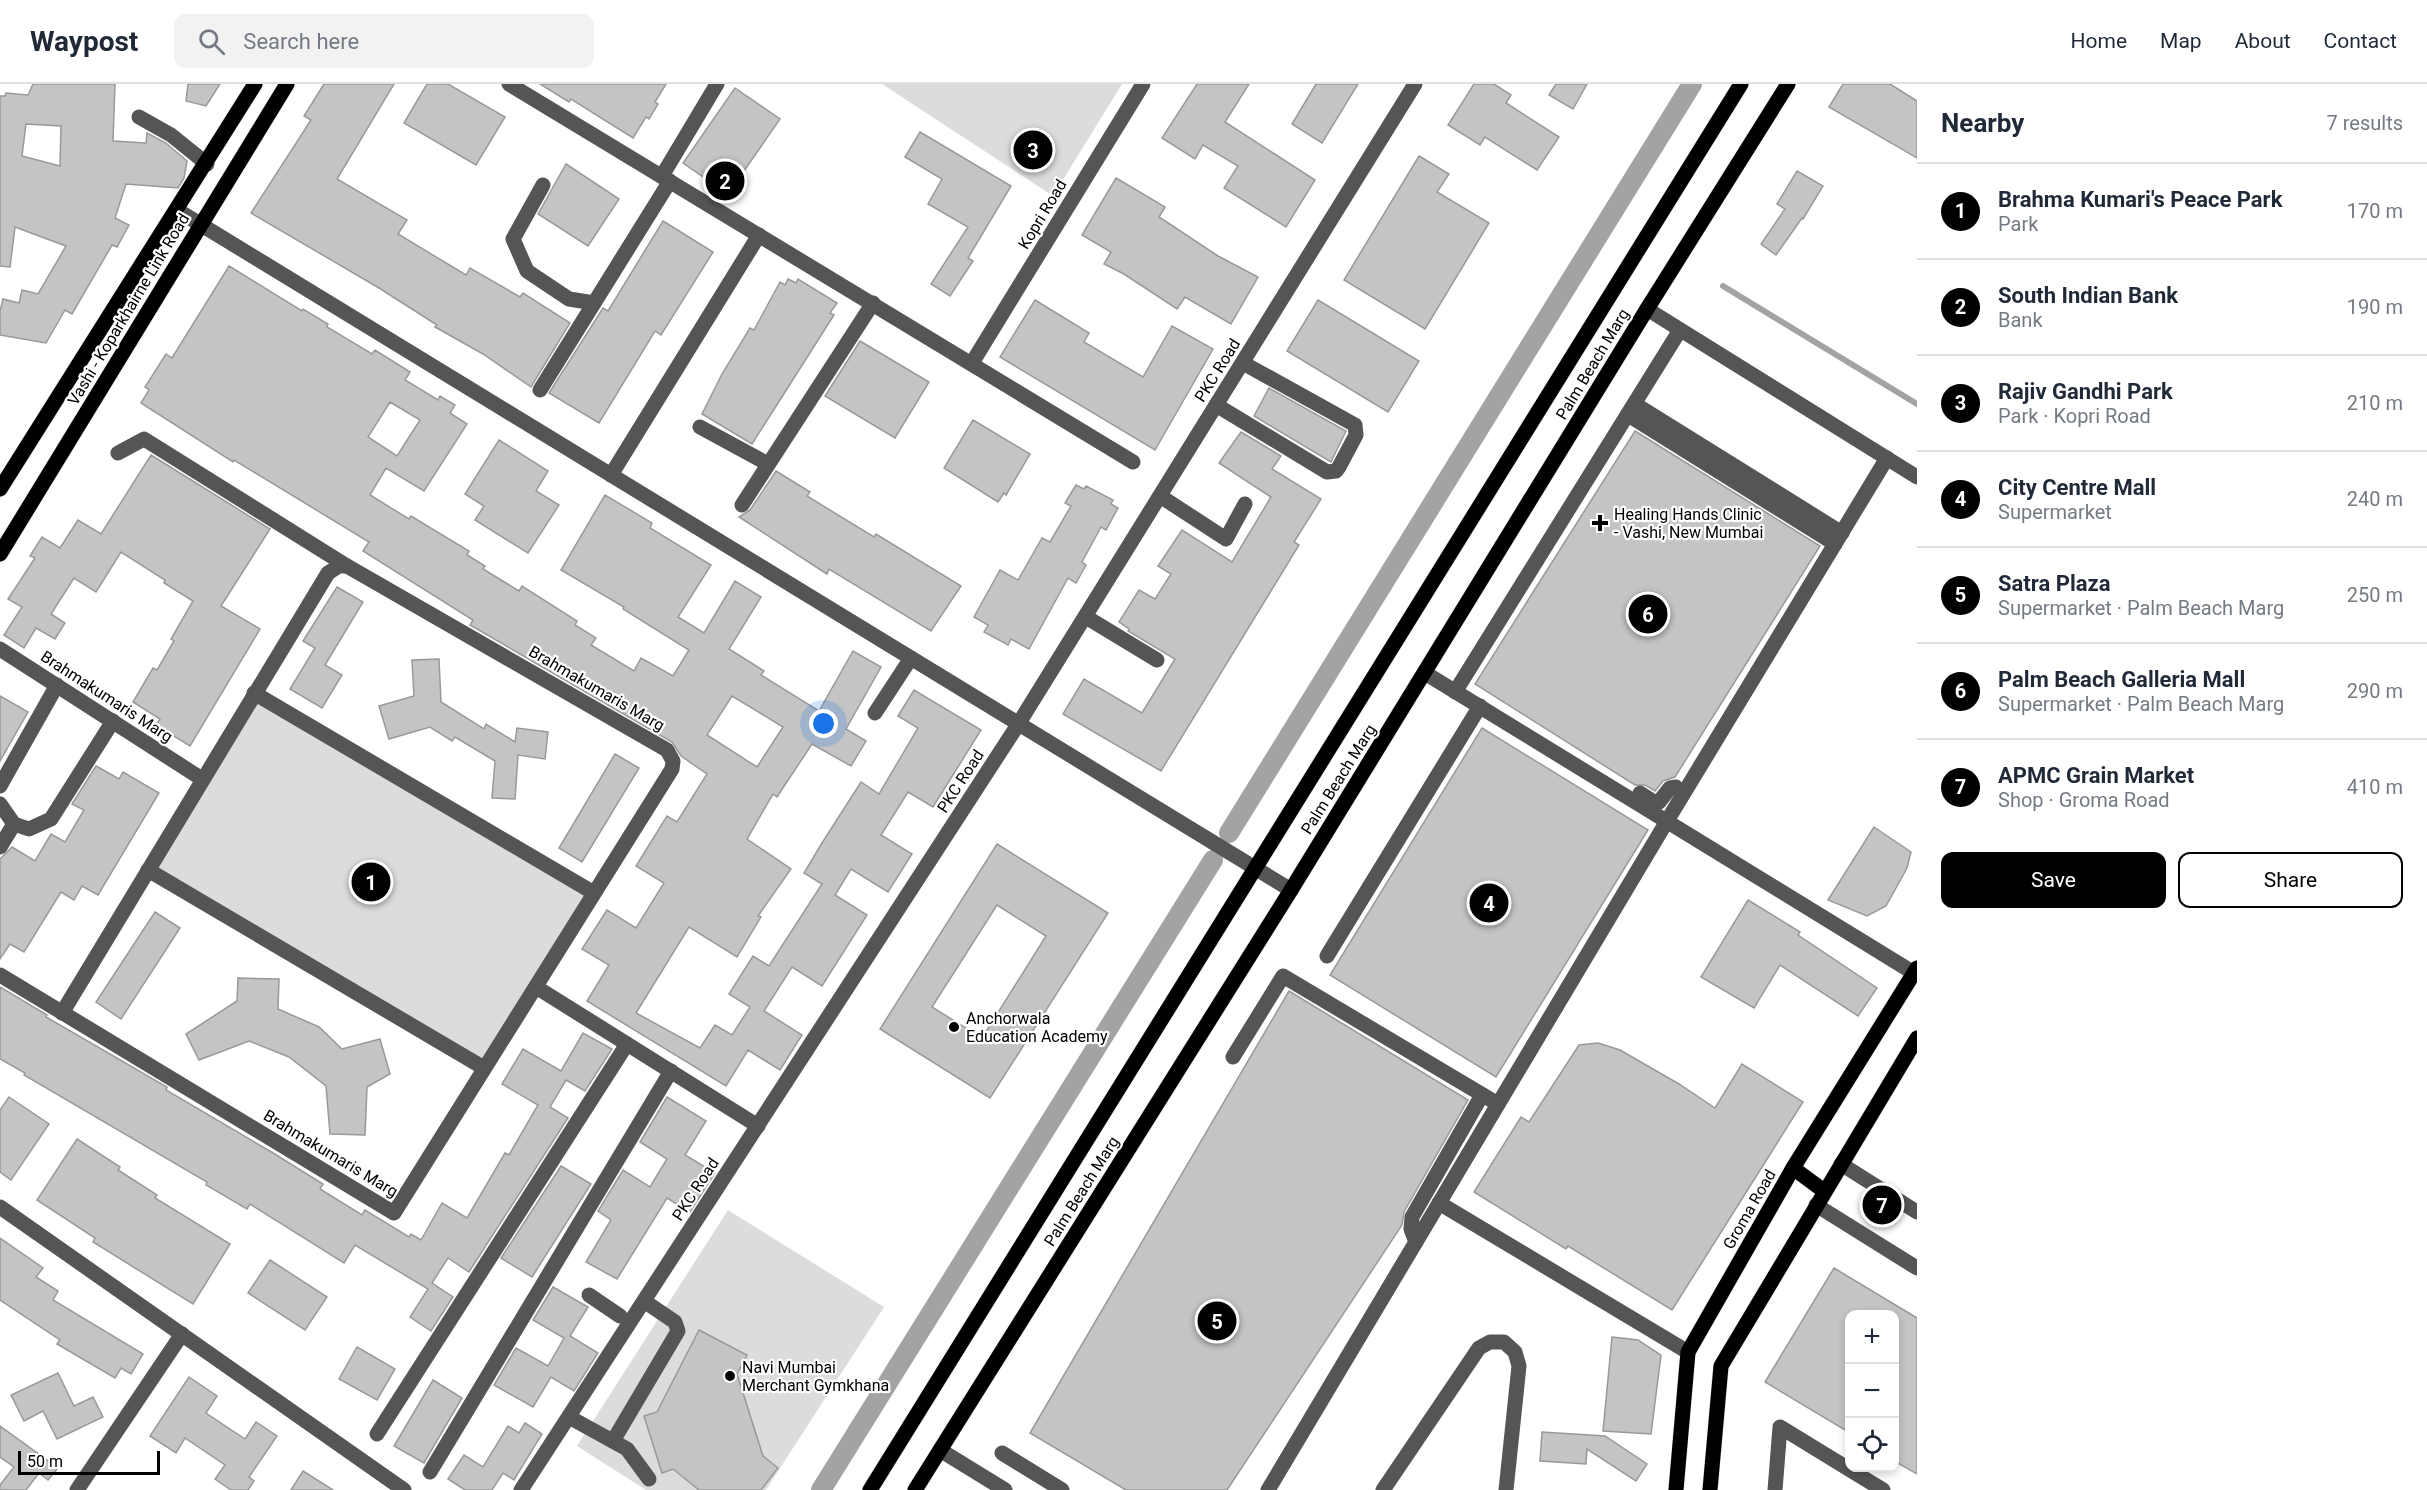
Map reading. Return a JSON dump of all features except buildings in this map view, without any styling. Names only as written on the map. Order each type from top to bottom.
[{"type":"main road","name":"Vashi - Koparkhairne Link Road","points":[[0,489],[207,164],[255,84]]},
{"type":"main road","name":"Vashi - Koparkhairne Link Road","points":[[0,554],[287,84]]},
{"type":"main road","name":"Palm Beach Marg","points":[[870,1490],[1741,84]]},
{"type":"main road","name":"Palm Beach Marg","points":[[915,1490],[1291,890],[1647,309],[1788,84]]},
{"type":"main road","name":"Groma Road","points":[[1676,1490],[1688,1352],[1793,1168],[1915,970]]},
{"type":"main road","points":[[1710,1490],[1721,1366],[1917,1038]]},
{"type":"main road","points":[[1793,1168],[1824,1191]]},
{"type":"street","points":[[509,84],[1133,462]]},
{"type":"street","points":[[540,390],[594,303],[717,84]]},
{"type":"street","name":"Kopri Road","points":[[972,363],[1143,84]]},
{"type":"street","name":"PKC Road","points":[[521,1490],[1019,723],[1415,84]]},
{"type":"street","points":[[139,117],[171,135],[207,164]]},
{"type":"street","points":[[543,185],[513,239],[527,271],[569,299],[594,303]]},
{"type":"street","points":[[177,210],[1291,890]]},
{"type":"street","points":[[611,475],[759,235]]},
{"type":"street","points":[[742,505],[873,303]]},
{"type":"street","points":[[1647,309],[1917,477]]},
{"type":"street","points":[[1458,688],[1680,330]]},
{"type":"street","points":[[1216,405],[1327,472],[1336,471],[1340,467],[1356,435],[1355,425],[1243,363]]},
{"type":"street","points":[[1632,409],[1815,535],[1838,538]]},
{"type":"street","points":[[1632,409],[1838,538]]},
{"type":"street","points":[[700,428],[768,464]]},
{"type":"street","name":"Brahmakumaris Marg","points":[[62,1013],[394,1213],[672,769],[673,761],[668,750],[347,566],[144,439],[118,453]]},
{"type":"street","points":[[1268,1490],[1498,1104],[1663,818],[1887,458]]},
{"type":"street","points":[[1160,496],[1227,539],[1245,504]]},
{"type":"street","points":[[0,975],[62,1013],[328,573],[339,566],[347,566]]},
{"type":"street","points":[[1086,617],[1157,660]]},
{"type":"street","name":"Brahmakumaris Marg","points":[[0,649],[202,779]]},
{"type":"street","points":[[875,713],[911,658]]},
{"type":"street","points":[[1425,673],[1458,688],[1654,802],[1661,801],[1670,788],[1677,787]]},
{"type":"street","points":[[0,786],[57,685]]},
{"type":"street","points":[[1458,688],[1480,706],[1915,970]]},
{"type":"street","points":[[254,693],[594,893]]},
{"type":"street","points":[[1327,956],[1480,706]]},
{"type":"street","points":[[0,804],[15,824],[29,829],[51,819],[113,721]]},
{"type":"street","points":[[1663,818],[1689,767]]},
{"type":"street","points":[[0,847],[15,824]]},
{"type":"street","points":[[148,870],[484,1068]]},
{"type":"street","points":[[1233,1057],[1282,976],[1498,1104]]},
{"type":"street","points":[[536,987],[758,1126]]},
{"type":"street","points":[[377,1434],[627,1044]]},
{"type":"street","points":[[430,1472],[671,1071]]},
{"type":"street","points":[[1416,1242],[1410,1229],[1412,1217],[1482,1095]]},
{"type":"street","points":[[1841,1164],[1917,1212]]},
{"type":"street","points":[[1439,1203],[1688,1352]]},
{"type":"street","points":[[1816,1205],[1917,1268]]},
{"type":"street","points":[[0,1207],[404,1490]]},
{"type":"street","points":[[589,1295],[620,1316]]},
{"type":"street","points":[[613,1441],[678,1331],[675,1322],[644,1301]]},
{"type":"street","points":[[77,1490],[182,1335]]},
{"type":"street","points":[[1383,1490],[1479,1348],[1490,1342],[1504,1342],[1515,1352],[1519,1366],[1506,1490]]},
{"type":"street","points":[[569,1417],[627,1449],[649,1479]]},
{"type":"street","points":[[1775,1490],[1780,1427],[1882,1490]]},
{"type":"street","points":[[940,1450],[1005,1490]]},
{"type":"street","points":[[1002,1453],[1062,1490]]},
{"type":"shaded area","points":[[882,84],[1122,84],[1053,196]]},
{"type":"shaded area","points":[[254,693],[594,893],[484,1068],[148,870]]},
{"type":"shaded area","name":"Navi Mumbai Merchant Gymkhana","points":[[728,1210],[884,1307],[766,1490],[646,1490],[577,1446]]},
{"type":"waterway","points":[[1229,833],[1692,84]]},
{"type":"waterway","points":[[1723,286],[1917,404]]},
{"type":"waterway","points":[[821,1490],[1213,860]]},
{"type":"place","name":"Rajiv Gandhi Park","points":[[1033,150]]},
{"type":"place","name":"South Indian Bank","points":[[725,181]]},
{"type":"place","name":"Healing Hands Clinic - Vashi, New Mumbai","points":[[1600,523]]},
{"type":"place","name":"Palm Beach Galleria Mall","points":[[1648,614]]},
{"type":"place","name":"Brahma Kumari's Peace Park","points":[[371,882]]},
{"type":"place","name":"City Centre Mall","points":[[1489,903]]},
{"type":"place","name":"Anchorwala Education Academy","points":[[954,1027]]},
{"type":"place","name":"APMC Grain Market","points":[[1882,1205]]},
{"type":"place","name":"Satra Plaza","points":[[1217,1321]]},
{"type":"place","name":"Navi Mumbai Merchant Gymkhana","points":[[730,1376]]}]
